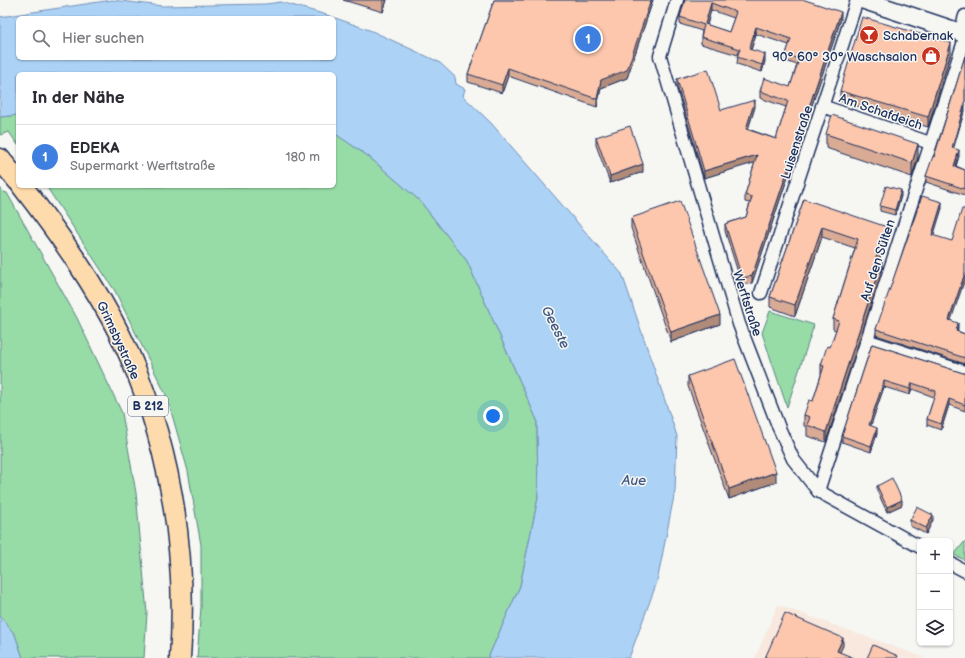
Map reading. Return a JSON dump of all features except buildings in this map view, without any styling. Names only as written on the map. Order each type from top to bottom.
[{"type":"highway","points":[[0,159],[16,179]]},
{"type":"highway","name":"Grimsbystraße","points":[[24,188],[59,234],[93,287],[121,338],[144,394],[160,441],[170,488],[178,540],[181,588],[180,658]]},
{"type":"main road","points":[[863,0],[888,4],[964,30]]},
{"type":"street","name":"Werftstraße","points":[[677,0],[660,56],[739,324],[779,428],[793,459],[818,491],[917,545]]},
{"type":"street","name":"Luisenstraße","points":[[762,292],[857,0]]},
{"type":"street","name":"Auf den Sülten","points":[[818,491],[930,143],[964,30]]},
{"type":"street","name":"Am Schafdeich","points":[[822,106],[930,143]]},
{"type":"street","points":[[866,340],[965,372]]},
{"type":"street","points":[[953,565],[965,571]]},
{"type":"shaded area","points":[[778,605],[925,658],[755,658]]},
{"type":"green space","points":[[16,115],[16,142],[9,132],[0,135],[0,117]]},
{"type":"green space","points":[[336,134],[368,156],[420,201],[467,261],[537,420],[538,498],[520,586],[488,658],[197,658],[201,607],[201,545],[188,471],[167,397],[115,291],[47,188],[336,188]]},
{"type":"green space","points":[[0,188],[7,193],[77,318],[122,413],[136,493],[147,613],[144,658],[23,658],[15,635],[0,616]]},
{"type":"green space","points":[[770,311],[814,325],[787,407],[762,333]]},
{"type":"green space","points":[[965,541],[965,560],[954,555]]},
{"type":"water","points":[[112,0],[162,6],[266,4],[281,2],[330,16],[16,16],[16,60],[336,60],[336,18],[372,31],[439,62],[455,77],[456,84],[465,89],[463,96],[491,123],[622,274],[677,436],[675,491],[657,582],[629,658],[488,658],[520,586],[538,498],[537,420],[467,261],[420,201],[368,156],[336,134],[336,72],[16,72],[16,115],[0,117],[0,17]]},
{"type":"water","points":[[0,616],[15,635],[23,658],[0,658]]},
{"type":"place","name":"Schabernak","points":[[869,35]]},
{"type":"place","name":"EDEKA","points":[[588,39]]},
{"type":"place","name":"90° 60° 30° Waschsalon","points":[[931,56]]},
{"type":"water label","name":"Geeste","points":[[556,327]]},
{"type":"water label","name":"Aue","points":[[634,480]]}]
